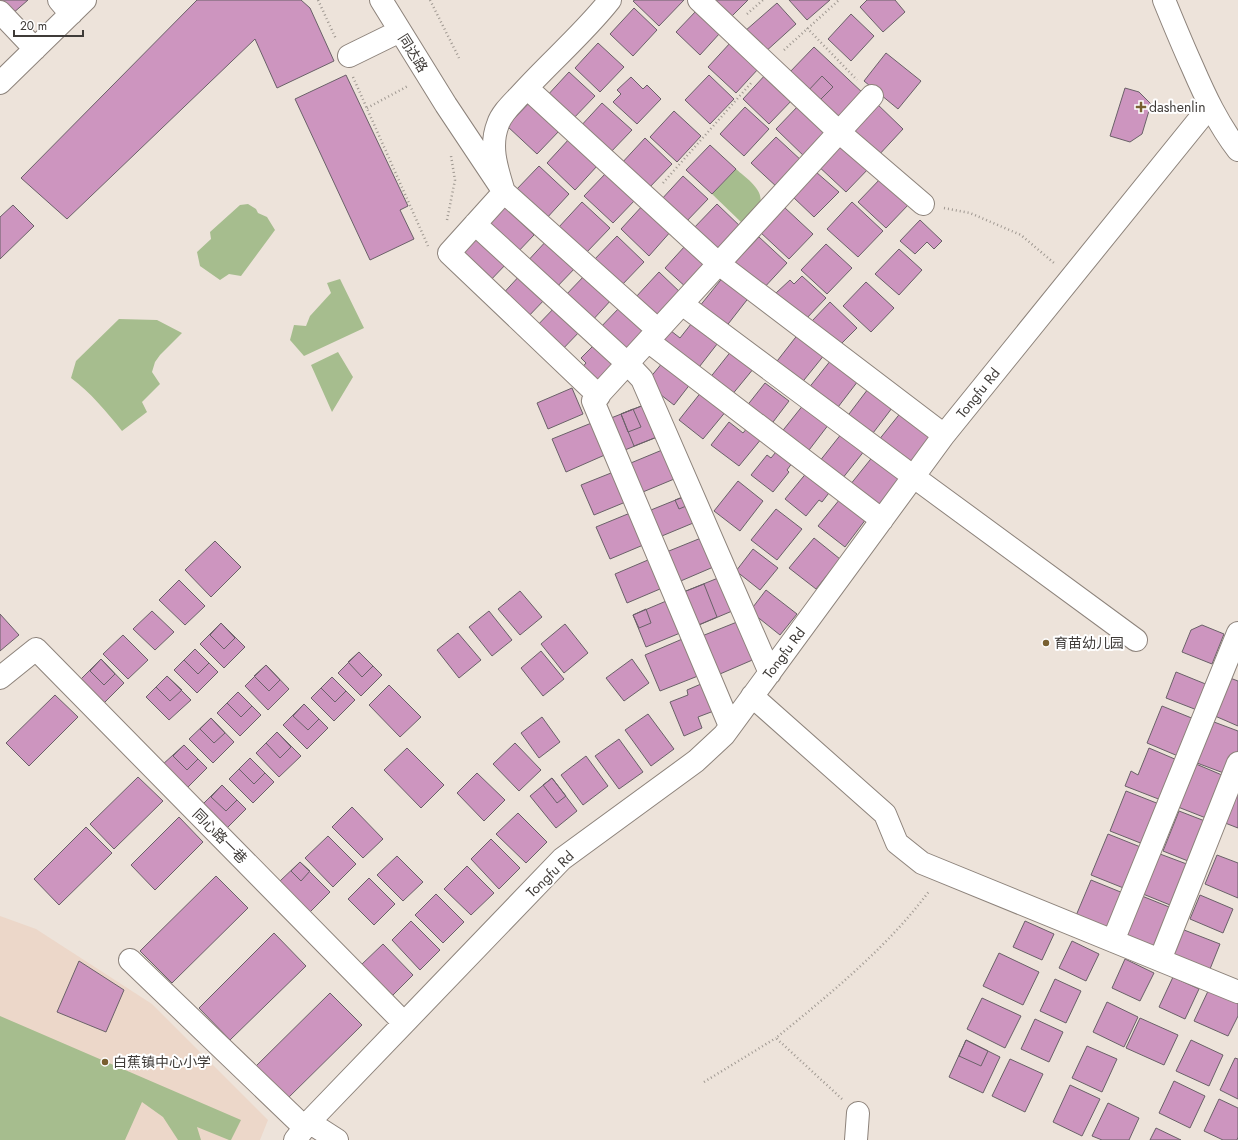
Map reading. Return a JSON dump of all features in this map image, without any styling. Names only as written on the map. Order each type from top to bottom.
[{"type":"street","name":"同达路","points":[[381,0],[446,105],[504,192],[653,336],[882,520]]},
{"type":"street","points":[[599,396],[449,253],[504,192],[493,152],[498,124],[507,110],[610,0]]},
{"type":"street","points":[[699,0],[840,132],[923,204]]},
{"type":"street","points":[[1164,0],[1210,106],[1227,136],[1238,150]]},
{"type":"street","points":[[0,83],[35,49],[72,4]]},
{"type":"street","points":[[0,12],[35,49]]},
{"type":"street","points":[[346,57],[400,31]]},
{"type":"street","points":[[527,88],[719,264],[944,435]]},
{"type":"street","points":[[730,726],[593,401],[872,96]]},
{"type":"street","name":"Tongfu Rd","points":[[303,1130],[562,859],[696,761],[724,735],[944,435],[1210,106]]},
{"type":"street","points":[[475,224],[628,364],[642,379],[770,673]]},
{"type":"street","points":[[682,304],[1136,640]]},
{"type":"street","points":[[1113,941],[1238,633]]},
{"type":"street","name":"同心路一巷","points":[[0,678],[36,649],[404,1023]]},
{"type":"street","points":[[752,696],[885,814],[897,842],[922,863],[1238,992]]},
{"type":"street","points":[[1160,960],[1238,763]]},
{"type":"street","points":[[130,960],[303,1130],[337,1140]]},
{"type":"street","points":[[856,1140],[858,1113]]},
{"type":"path","points":[[318,0],[346,57],[429,248],[433,242]]},
{"type":"path","points":[[430,0],[459,58]]},
{"type":"path","points":[[648,200],[768,64],[839,0]]},
{"type":"path","points":[[807,28],[872,96]]},
{"type":"path","points":[[367,108],[409,86]]},
{"type":"path","points":[[444,225],[448,219],[455,180],[451,151]]},
{"type":"path","points":[[923,204],[970,213],[1021,235],[1071,278]]},
{"type":"path","points":[[704,1082],[776,1038],[824,999],[872,956],[914,912],[944,872]]},
{"type":"path","points":[[776,1038],[858,1113]]},
{"type":"shaded area","name":"白蕉镇中心小学","points":[[0,916],[36,929],[152,1004],[268,1120],[260,1140],[0,1140]]},
{"type":"green space","points":[[736,169],[755,186],[760,197],[757,210],[742,223],[712,194]]},
{"type":"green space","points":[[248,204],[256,209],[258,213],[267,217],[275,230],[241,276],[229,274],[220,280],[200,266],[197,252],[211,239],[210,232],[240,205]]},
{"type":"green space","points":[[340,279],[364,328],[304,356],[290,340],[294,325],[306,326],[310,316],[331,293],[327,283]]},
{"type":"green space","points":[[119,319],[157,320],[182,333],[155,362],[152,372],[160,384],[142,402],[147,412],[122,431],[98,403],[71,378],[76,361]]},
{"type":"green space","points":[[338,352],[353,377],[332,412],[311,365]]},
{"type":"green space","points":[[0,1016],[241,1120],[231,1140],[197,1127],[201,1140],[178,1140],[163,1117],[142,1102],[125,1140],[0,1140]]},
{"type":"building","points":[[0,0],[28,0],[12,14]]},
{"type":"building","points":[[197,0],[301,0],[310,8],[334,61],[277,88],[255,39],[67,219],[21,178]]},
{"type":"building","points":[[684,0],[659,26],[633,1]]},
{"type":"building","points":[[708,0],[748,0],[729,19]]},
{"type":"building","points":[[789,0],[830,0],[807,20]]},
{"type":"building","points":[[867,0],[895,0],[905,12],[883,32],[860,7]]},
{"type":"building","points":[[777,3],[796,24],[764,53],[745,31]]},
{"type":"building","points":[[634,8],[657,30],[633,56],[610,34]]},
{"type":"building","points":[[697,10],[720,33],[700,55],[676,32]]},
{"type":"building","points":[[851,14],[874,36],[851,61],[828,39]]},
{"type":"building","points":[[731,42],[759,68],[736,93],[708,67]]},
{"type":"building","points":[[598,43],[624,67],[600,92],[575,68]]},
{"type":"building","points":[[814,47],[865,95],[840,122],[788,74]]},
{"type":"building","points":[[886,53],[921,81],[898,109],[864,81]]},
{"type":"building","points":[[569,72],[595,96],[570,122],[545,98]]},
{"type":"building","points":[[767,73],[794,98],[769,124],[743,99]]},
{"type":"building","points":[[346,75],[408,206],[400,210],[414,239],[370,260],[295,99]]},
{"type":"building","points":[[709,75],[734,99],[710,124],[685,100]]},
{"type":"building","points":[[822,76],[833,87],[818,102],[807,92]]},
{"type":"building","points":[[631,77],[643,89],[647,85],[661,99],[637,124],[613,102],[621,94],[617,90]]},
{"type":"building","points":[[1125,88],[1139,92],[1151,104],[1142,134],[1130,142],[1110,136]]},
{"type":"building","points":[[531,101],[561,129],[537,154],[507,126]]},
{"type":"building","points":[[874,101],[903,129],[877,157],[847,129]]},
{"type":"building","points":[[602,103],[632,130],[608,155],[579,128]]},
{"type":"building","points":[[799,105],[832,135],[808,160],[776,129]]},
{"type":"building","points":[[745,107],[769,129],[744,156],[720,134]]},
{"type":"building","points":[[674,111],[701,136],[677,162],[650,137]]},
{"type":"building","points":[[776,137],[803,162],[778,188],[751,163]]},
{"type":"building","points":[[570,138],[598,165],[575,190],[547,163]]},
{"type":"building","points":[[645,138],[672,164],[647,190],[620,165]]},
{"type":"building","points":[[841,138],[871,166],[846,192],[816,164]]},
{"type":"building","points":[[710,145],[736,169],[712,194],[686,170]]},
{"type":"building","points":[[539,166],[569,194],[545,220],[515,191]]},
{"type":"building","points":[[607,172],[636,199],[613,223],[584,196]]},
{"type":"building","points":[[816,172],[839,192],[814,217],[793,197]]},
{"type":"building","points":[[683,176],[708,199],[684,224],[660,201]]},
{"type":"building","points":[[882,177],[910,203],[886,228],[858,202]]},
{"type":"building","points":[[582,202],[610,228],[585,254],[558,228]]},
{"type":"building","points":[[852,202],[883,231],[858,257],[827,229]]},
{"type":"building","points":[[644,204],[672,230],[649,256],[621,229]]},
{"type":"building","points":[[717,204],[743,229],[718,255],[691,231]]},
{"type":"building","points":[[13,205],[34,226],[0,259],[0,217]]},
{"type":"building","points":[[505,207],[534,235],[515,255],[486,227]]},
{"type":"building","points":[[784,207],[813,234],[789,259],[760,232]]},
{"type":"building","points":[[920,220],[942,241],[934,249],[927,242],[915,254],[900,241]]},
{"type":"building","points":[[479,233],[509,261],[486,285],[456,257]]},
{"type":"building","points":[[617,236],[644,262],[620,287],[593,261]]},
{"type":"building","points":[[759,237],[787,263],[762,290],[734,263]]},
{"type":"building","points":[[549,238],[578,265],[552,292],[524,265]]},
{"type":"building","points":[[826,244],[852,268],[827,294],[801,270]]},
{"type":"building","points":[[685,246],[709,268],[688,289],[665,268]]},
{"type":"building","points":[[899,249],[922,270],[899,295],[875,274]]},
{"type":"building","points":[[659,272],[683,295],[659,320],[635,298]]},
{"type":"building","points":[[522,273],[547,297],[524,321],[499,298]]},
{"type":"building","points":[[586,274],[612,299],[590,323],[563,298]]},
{"type":"building","points":[[724,276],[750,296],[725,328],[699,307]]},
{"type":"building","points":[[802,276],[826,298],[805,320],[776,293],[790,280],[794,284]]},
{"type":"building","points":[[866,282],[894,308],[871,332],[843,306]]},
{"type":"building","points":[[830,302],[857,328],[838,347],[812,321]]},
{"type":"building","points":[[558,304],[583,328],[558,354],[532,331]]},
{"type":"building","points":[[620,307],[647,332],[625,357],[597,331]]},
{"type":"building","points":[[695,319],[721,339],[696,371],[656,340],[666,327],[680,338]]},
{"type":"building","points":[[799,333],[825,354],[800,385],[774,365]]},
{"type":"building","points":[[598,341],[621,362],[598,386],[580,370],[586,363],[581,358]]},
{"type":"building","points":[[732,350],[754,368],[731,396],[709,379]]},
{"type":"building","points":[[831,360],[858,381],[835,411],[808,389]]},
{"type":"building","points":[[663,362],[691,383],[674,405],[652,388],[649,379]]},
{"type":"building","points":[[765,383],[789,401],[770,426],[746,407]]},
{"type":"building","points":[[572,388],[583,414],[548,429],[537,403]]},
{"type":"building","points":[[868,389],[892,408],[870,437],[846,418]]},
{"type":"building","points":[[702,391],[727,410],[703,439],[679,420]]},
{"type":"building","points":[[649,403],[662,435],[634,446],[621,414]]},
{"type":"building","points":[[649,403],[662,435],[620,452],[606,420]]},
{"type":"building","points":[[804,404],[829,424],[806,454],[780,434]]},
{"type":"building","points":[[633,409],[641,427],[628,432],[621,414]]},
{"type":"building","points":[[902,411],[934,436],[910,466],[878,441]]},
{"type":"building","points":[[594,422],[607,454],[566,472],[552,439]]},
{"type":"building","points":[[729,422],[743,433],[748,427],[762,438],[739,466],[711,445]]},
{"type":"building","points":[[842,433],[865,450],[842,479],[819,462]]},
{"type":"building","points":[[780,447],[795,459],[787,470],[789,472],[773,492],[751,475],[767,455],[771,458]]},
{"type":"building","points":[[667,448],[679,477],[638,494],[626,465]]},
{"type":"building","points":[[874,455],[901,477],[877,507],[850,485]]},
{"type":"building","points":[[616,471],[628,501],[594,515],[581,485]]},
{"type":"building","points":[[808,471],[832,489],[822,502],[819,500],[806,516],[785,499]]},
{"type":"building","points":[[738,481],[763,501],[740,531],[714,511]]},
{"type":"building","points":[[688,495],[691,504],[679,509],[675,500]]},
{"type":"building","points":[[688,495],[698,521],[657,538],[646,512]]},
{"type":"building","points":[[840,499],[866,519],[845,547],[818,526]]},
{"type":"building","points":[[776,509],[802,529],[777,560],[751,540]]},
{"type":"building","points":[[635,511],[648,543],[610,559],[596,527]]},
{"type":"building","points":[[706,536],[718,565],[676,583],[664,553]]},
{"type":"building","points":[[814,538],[840,559],[816,589],[789,568]]},
{"type":"building","points":[[215,541],[241,567],[211,597],[185,570]]},
{"type":"building","points":[[753,549],[778,568],[760,590],[736,571]]},
{"type":"building","points":[[655,557],[667,586],[627,603],[615,574]]},
{"type":"building","points":[[723,576],[737,609],[694,627],[681,593]]},
{"type":"building","points":[[179,580],[205,606],[185,625],[159,600]]},
{"type":"building","points":[[704,584],[717,617],[694,627],[681,593]]},
{"type":"building","points":[[766,590],[797,614],[780,635],[750,611]]},
{"type":"building","points":[[520,591],[542,617],[520,635],[498,609]]},
{"type":"building","points":[[671,599],[685,631],[646,647],[633,615]]},
{"type":"building","points":[[646,609],[651,623],[639,628],[633,615]]},
{"type":"building","points":[[152,611],[174,632],[155,650],[133,629]]},
{"type":"building","points":[[489,611],[512,640],[492,656],[469,627]]},
{"type":"building","points":[[0,614],[19,635],[0,651]]},
{"type":"building","points":[[742,620],[757,658],[713,677],[697,638]]},
{"type":"building","points":[[221,623],[235,638],[224,649],[210,635]]},
{"type":"building","points":[[221,623],[245,647],[224,668],[200,644]]},
{"type":"building","points":[[565,624],[588,653],[564,673],[541,644]]},
{"type":"building","points":[[1202,625],[1224,634],[1212,664],[1182,652],[1191,630]]},
{"type":"building","points":[[458,633],[481,660],[459,678],[437,650]]},
{"type":"building","points":[[123,635],[148,660],[128,679],[103,654]]},
{"type":"building","points":[[687,637],[703,674],[660,691],[645,655]]},
{"type":"building","points":[[195,649],[218,672],[197,693],[174,670]]},
{"type":"building","points":[[195,649],[209,663],[198,674],[184,660]]},
{"type":"building","points":[[541,651],[564,679],[543,696],[521,668]]},
{"type":"building","points":[[359,652],[373,666],[362,677],[348,662]]},
{"type":"building","points":[[359,652],[382,675],[361,696],[338,673]]},
{"type":"building","points":[[101,659],[115,674],[104,685],[90,671]]},
{"type":"building","points":[[101,659],[124,683],[103,704],[80,680]]},
{"type":"building","points":[[632,659],[649,683],[624,701],[606,678]]},
{"type":"building","points":[[266,665],[280,680],[269,691],[254,676]]},
{"type":"building","points":[[266,665],[289,689],[268,710],[245,686]]},
{"type":"building","points":[[1176,672],[1208,685],[1197,710],[1166,698]]},
{"type":"building","points":[[167,676],[191,700],[169,720],[146,697]]},
{"type":"building","points":[[167,676],[182,690],[170,701],[156,687]]},
{"type":"building","points":[[332,677],[346,691],[335,702],[321,688]]},
{"type":"building","points":[[332,677],[355,700],[334,721],[311,698]]},
{"type":"building","points":[[1230,678],[1238,681],[1238,726],[1215,716]]},
{"type":"building","points":[[708,681],[719,709],[698,717],[702,728],[684,736],[670,702],[688,695],[687,690]]},
{"type":"building","points":[[389,685],[421,717],[400,737],[369,705]]},
{"type":"building","points":[[238,692],[252,706],[241,717],[227,703]]},
{"type":"building","points":[[238,692],[261,715],[240,736],[217,713]]},
{"type":"building","points":[[55,695],[78,717],[29,766],[6,743]]},
{"type":"building","points":[[304,704],[319,719],[308,730],[293,716]]},
{"type":"building","points":[[304,704],[328,728],[307,749],[283,725]]},
{"type":"building","points":[[1162,706],[1194,719],[1178,756],[1147,743]]},
{"type":"building","points":[[648,714],[674,749],[651,766],[625,730]]},
{"type":"building","points":[[542,717],[560,742],[539,758],[521,733]]},
{"type":"building","points":[[211,718],[225,733],[214,743],[200,729]]},
{"type":"building","points":[[211,718],[234,742],[213,763],[189,739]]},
{"type":"building","points":[[1214,722],[1238,731],[1238,753],[1229,775],[1197,763]]},
{"type":"building","points":[[277,732],[291,747],[280,758],[266,743]]},
{"type":"building","points":[[277,732],[301,756],[279,777],[256,753]]},
{"type":"building","points":[[619,739],[643,772],[619,789],[595,756]]},
{"type":"building","points":[[515,743],[541,770],[519,791],[493,764]]},
{"type":"building","points":[[184,745],[198,759],[187,770],[173,756]]},
{"type":"building","points":[[184,745],[207,768],[186,789],[162,765]]},
{"type":"building","points":[[407,748],[444,785],[421,808],[384,770]]},
{"type":"building","points":[[1149,748],[1177,760],[1161,800],[1125,786],[1131,771],[1138,775]]},
{"type":"building","points":[[586,756],[608,786],[583,805],[561,775]]},
{"type":"building","points":[[250,758],[265,773],[254,784],[239,769]]},
{"type":"building","points":[[250,758],[274,782],[253,803],[229,779]]},
{"type":"building","points":[[1196,764],[1229,778],[1211,820],[1178,807]]},
{"type":"building","points":[[477,773],[505,800],[484,821],[457,793]]},
{"type":"building","points":[[138,777],[163,801],[114,849],[90,824]]},
{"type":"building","points":[[552,778],[566,796],[557,803],[543,785]]},
{"type":"building","points":[[552,778],[577,811],[556,828],[530,796]]},
{"type":"building","points":[[222,785],[237,800],[226,811],[211,797]]},
{"type":"building","points":[[222,785],[246,809],[225,830],[201,806]]},
{"type":"building","points":[[1238,786],[1238,828],[1220,821]]},
{"type":"building","points":[[1126,791],[1159,804],[1143,844],[1110,831]]},
{"type":"building","points":[[352,807],[383,839],[363,858],[332,827]]},
{"type":"building","points":[[1179,811],[1210,823],[1193,863],[1163,851]]},
{"type":"building","points":[[518,813],[547,842],[526,863],[496,834]]},
{"type":"building","points":[[179,817],[203,842],[155,890],[131,865]]},
{"type":"building","points":[[86,827],[112,853],[59,905],[34,879]]},
{"type":"building","points":[[1108,834],[1143,848],[1126,889],[1091,875]]},
{"type":"building","points":[[328,836],[356,864],[333,887],[305,858]]},
{"type":"building","points":[[491,839],[520,868],[499,889],[471,859]]},
{"type":"building","points":[[1160,854],[1192,866],[1175,907],[1143,894]]},
{"type":"building","points":[[1217,855],[1238,863],[1238,898],[1205,884]]},
{"type":"building","points":[[397,856],[423,882],[403,901],[377,875]]},
{"type":"building","points":[[300,862],[310,871],[301,881],[291,871]]},
{"type":"building","points":[[300,862],[330,892],[310,912],[280,881]]},
{"type":"building","points":[[467,866],[494,893],[471,915],[444,889]]},
{"type":"building","points":[[216,876],[248,908],[172,983],[140,951]]},
{"type":"building","points":[[369,878],[395,904],[374,925],[348,899]]},
{"type":"building","points":[[1091,880],[1123,893],[1107,931],[1075,918]]},
{"type":"building","points":[[436,894],[464,922],[443,943],[415,915]]},
{"type":"building","points":[[1200,895],[1233,909],[1223,933],[1190,919]]},
{"type":"building","points":[[1142,896],[1174,909],[1157,949],[1126,936]]},
{"type":"building","points":[[411,921],[440,950],[420,970],[392,940]]},
{"type":"building","points":[[1025,921],[1054,934],[1042,960],[1013,947]]},
{"type":"building","points":[[1179,928],[1220,944],[1210,969],[1169,952]]},
{"type":"building","points":[[274,933],[306,966],[230,1040],[199,1008]]},
{"type":"building","points":[[1072,941],[1099,954],[1086,981],[1059,968]]},
{"type":"building","points":[[383,944],[413,975],[391,997],[361,965]]},
{"type":"building","points":[[999,953],[1039,972],[1023,1005],[983,986]]},
{"type":"building","points":[[1125,959],[1154,973],[1140,1001],[1112,988]]},
{"type":"building","points":[[79,961],[124,990],[106,1032],[57,1012]]},
{"type":"building","points":[[1173,977],[1199,989],[1185,1019],[1159,1007]]},
{"type":"building","points":[[1055,979],[1081,991],[1066,1023],[1040,1011]]},
{"type":"building","points":[[1209,989],[1238,1003],[1238,1016],[1228,1036],[1194,1021]]},
{"type":"building","points":[[330,993],[362,1025],[286,1100],[254,1068]]},
{"type":"building","points":[[982,998],[1021,1016],[1005,1048],[967,1029]]},
{"type":"building","points":[[1107,1002],[1138,1017],[1124,1047],[1093,1032]]},
{"type":"building","points":[[1140,1018],[1178,1035],[1164,1065],[1126,1048]]},
{"type":"building","points":[[1035,1019],[1063,1032],[1049,1062],[1021,1049]]},
{"type":"building","points":[[966,1040],[988,1051],[981,1066],[959,1056]]},
{"type":"building","points":[[966,1040],[1000,1057],[983,1093],[949,1077]]},
{"type":"building","points":[[1191,1040],[1223,1055],[1209,1086],[1176,1071]]},
{"type":"building","points":[[1087,1046],[1117,1059],[1102,1092],[1072,1078]]},
{"type":"building","points":[[1235,1058],[1238,1059],[1238,1099],[1220,1090]]},
{"type":"building","points":[[1010,1059],[1043,1074],[1025,1112],[992,1096]]},
{"type":"building","points":[[1174,1081],[1205,1096],[1190,1128],[1159,1113]]},
{"type":"building","points":[[1070,1085],[1100,1099],[1082,1136],[1053,1122]]},
{"type":"building","points":[[1219,1099],[1238,1108],[1237,1140],[1223,1140],[1204,1131]]},
{"type":"building","points":[[1108,1103],[1139,1118],[1129,1140],[1102,1140],[1092,1136]]},
{"type":"building","points":[[1156,1128],[1181,1140],[1150,1140]]},
{"type":"place","name":"dashenlin","points":[[1141,107]]},
{"type":"place","name":"育苗幼儿园","points":[[1046,643]]},
{"type":"place","name":"白蕉镇中心小学","points":[[105,1062]]}]
